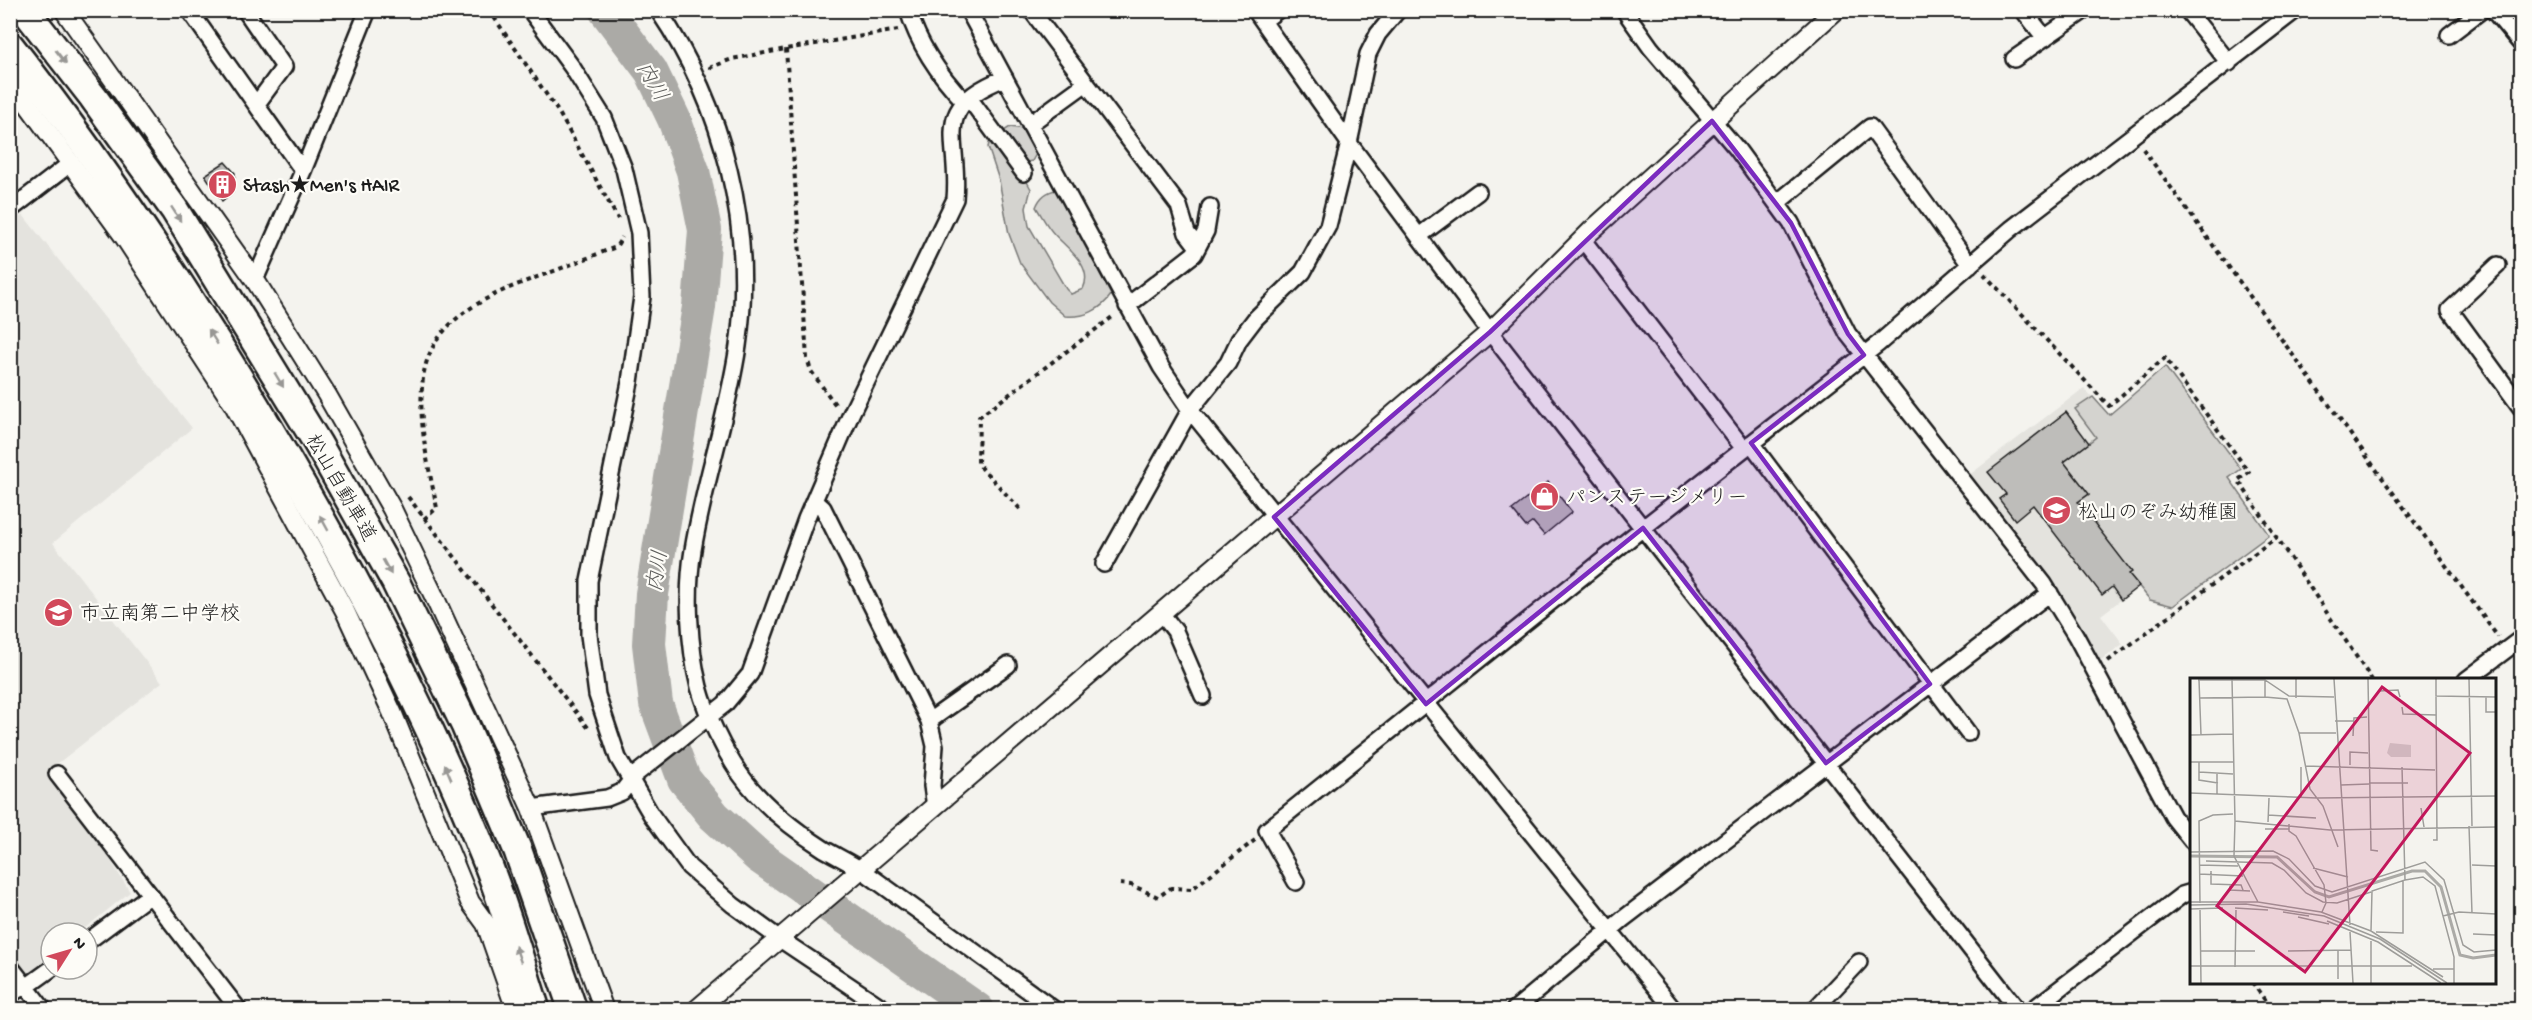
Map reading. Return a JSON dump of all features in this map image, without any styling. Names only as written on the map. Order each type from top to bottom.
[{"type":"highway","name":"松山自動車道","points":[[25,10],[93,97],[174,209],[318,444],[396,583],[465,725],[518,851],[573,1010]]},
{"type":"highway","name":"松山自動車道","points":[[10,46],[67,118],[145,229],[291,463],[329,532],[367,602],[434,737],[488,865],[536,1010]]},
{"type":"street","points":[[64,10],[255,280],[327,396],[392,509],[531,808],[604,1010]]},
{"type":"street","points":[[189,10],[303,171]]},
{"type":"street","points":[[245,10],[284,67],[255,105]]},
{"type":"street","points":[[530,10],[572,67],[604,118],[624,169],[639,233],[642,297],[631,371],[589,581],[589,634],[597,695],[618,758],[633,777],[689,867],[733,905],[783,937],[886,1010]]},
{"type":"street","points":[[658,10],[681,44],[711,108],[737,199],[743,273],[738,345],[692,552],[690,620],[699,688],[708,718],[740,774],[774,812],[1055,1010]]},
{"type":"street","points":[[908,10],[914,28],[933,65],[967,100],[1024,173]]},
{"type":"street","points":[[968,10],[1127,306],[1161,367],[1190,410],[1274,517],[1674,1010]]},
{"type":"street","points":[[1031,10],[1179,206],[1187,233],[1197,246]]},
{"type":"street","points":[[1278,10],[1259,16],[1349,143],[1490,332],[2018,1010]]},
{"type":"street","points":[[1104,564],[1190,410],[1228,363],[1239,340],[1255,319],[1303,272],[1328,226],[1368,54],[1378,34],[1398,10]]},
{"type":"street","points":[[1624,10],[1651,48],[1737,149],[1777,203],[1807,250],[1848,334],[2050,593],[2095,671],[2173,817],[2190,838]]},
{"type":"street","points":[[696,1010],[1490,332],[1583,240],[1836,10]]},
{"type":"street","points":[[2023,10],[2045,38]]},
{"type":"street","points":[[2014,59],[2085,10]]},
{"type":"street","points":[[2187,10],[2229,63]]},
{"type":"street","points":[[1296,882],[1267,830],[1643,528],[1864,355],[2011,229],[2296,10]]},
{"type":"street","points":[[2449,35],[2482,10]]},
{"type":"street","points":[[2493,10],[2522,45]]},
{"type":"street","points":[[255,280],[303,171],[362,14]]},
{"type":"street","points":[[531,808],[607,798],[622,792],[633,777],[725,704],[750,674],[762,646],[783,578],[851,414],[955,199],[958,174],[952,138],[953,121],[967,100],[990,84],[1005,78]]},
{"type":"street","points":[[10,80],[123,235],[234,405],[345,611],[392,712],[470,902],[486,924],[516,1010]]},
{"type":"street","points":[[1030,124],[1085,84]]},
{"type":"street","points":[[1777,203],[1870,127],[1971,263]]},
{"type":"street","points":[[10,210],[71,163]]},
{"type":"street","points":[[1419,236],[1478,192]]},
{"type":"street","points":[[1127,306],[1194,255],[1206,231],[1210,207]]},
{"type":"street","points":[[1583,240],[1748,446],[1968,733]]},
{"type":"street","points":[[2498,265],[2450,310],[2522,409]]},
{"type":"street","points":[[814,500],[823,508],[929,721],[935,746],[932,786],[935,807]]},
{"type":"street","points":[[1514,1010],[1609,931],[2050,593]]},
{"type":"street","points":[[1161,613],[1175,631],[1203,696]]},
{"type":"street","points":[[2469,678],[2522,638]]},
{"type":"street","points":[[929,721],[1008,664]]},
{"type":"street","points":[[57,774],[239,1010]]},
{"type":"street","points":[[2032,1010],[2182,895],[2190,893]]},
{"type":"street","points":[[99,933],[150,895]]},
{"type":"street","points":[[1814,1010],[1859,962]]},
{"type":"street","points":[[10,966],[44,1010]]},
{"type":"street","points":[[10,995],[39,977]]},
{"type":"path","points":[[424,519],[438,508],[425,446],[423,415],[425,370],[438,341],[461,314],[477,302],[616,247],[622,240],[622,228],[619,221],[559,113],[489,10]]},
{"type":"path","points":[[694,73],[732,59],[914,28]]},
{"type":"path","points":[[786,49],[807,358],[811,371],[835,406],[851,414]]},
{"type":"path","points":[[2133,136],[2507,649]]},
{"type":"path","points":[[1971,263],[2109,406],[2164,358],[2249,472],[2238,480],[2371,678]]},
{"type":"path","points":[[1020,509],[978,464],[979,417],[1127,306]]},
{"type":"path","points":[[405,494],[594,734]]},
{"type":"path","points":[[2095,671],[2277,537]]},
{"type":"path","points":[[1120,884],[1131,885],[1158,897],[1171,888],[1192,890],[1267,830]]},
{"type":"path","points":[[2253,984],[2272,1010]]},
{"type":"highlighted area","points":[[1712,121],[1791,223],[1848,334],[1864,355],[1751,443],[1930,684],[1826,763],[1643,528],[1426,704],[1274,517],[1490,332]]},
{"type":"shaded area","points":[[1010,127],[1023,129],[1034,145],[1036,154],[1032,161],[1022,163],[1025,178],[1031,189],[1026,208],[1029,226],[1066,289],[1071,294],[1083,289],[1085,273],[1078,259],[1052,232],[1036,207],[1044,195],[1057,190],[1111,295],[1091,312],[1079,316],[1065,316],[1049,302],[1020,263],[1009,234],[999,180],[988,147],[990,140]]},
{"type":"shaded area","name":"市立南第二中学校","points":[[23,215],[192,428],[53,543],[162,682],[53,767],[130,892],[94,921],[39,921],[39,966],[27,975],[11,954],[10,224]]},
{"type":"shaded area","points":[[2165,367],[2241,469],[2229,478],[2269,535],[2173,606],[2150,600],[2138,587],[2101,615],[2123,644],[2097,663],[1968,476],[2084,388],[2109,415]]},
{"type":"shaded area","points":[[2165,367],[2241,469],[2229,478],[2269,535],[2173,606],[2150,600],[2129,574],[2131,572],[2078,502],[2089,494],[2064,462],[2096,437],[2075,409],[2093,397],[2109,415]]},
{"type":"building","name":"Stash★Men's HAIR","points":[[225,162],[235,173],[233,192],[222,201],[205,175]]},
{"type":"building","points":[[2066,412],[2089,443],[2064,462],[2089,494],[2078,502],[2132,572],[2129,574],[2139,586],[2121,600],[2112,587],[2102,595],[2033,505],[2015,520],[1999,499],[2006,494],[1988,472]]},
{"type":"building","name":"パンステージメリー","points":[[1548,482],[1572,512],[1544,535],[1533,522],[1526,527],[1512,510]]},
{"type":"waterway","name":"内川","points":[[605,10],[651,71],[674,119],[693,171],[705,230],[699,307],[652,594],[649,644],[656,704],[684,779],[714,816],[758,856],[978,1010]]},
{"type":"place","name":"Stash★Men's HAIR","points":[[222,184]]},
{"type":"place","name":"パンステージメリー","points":[[1545,496]]},
{"type":"place","name":"松山のぞみ幼稚園","points":[[2057,511]]},
{"type":"place","name":"市立南第二中学校","points":[[59,612]]}]
